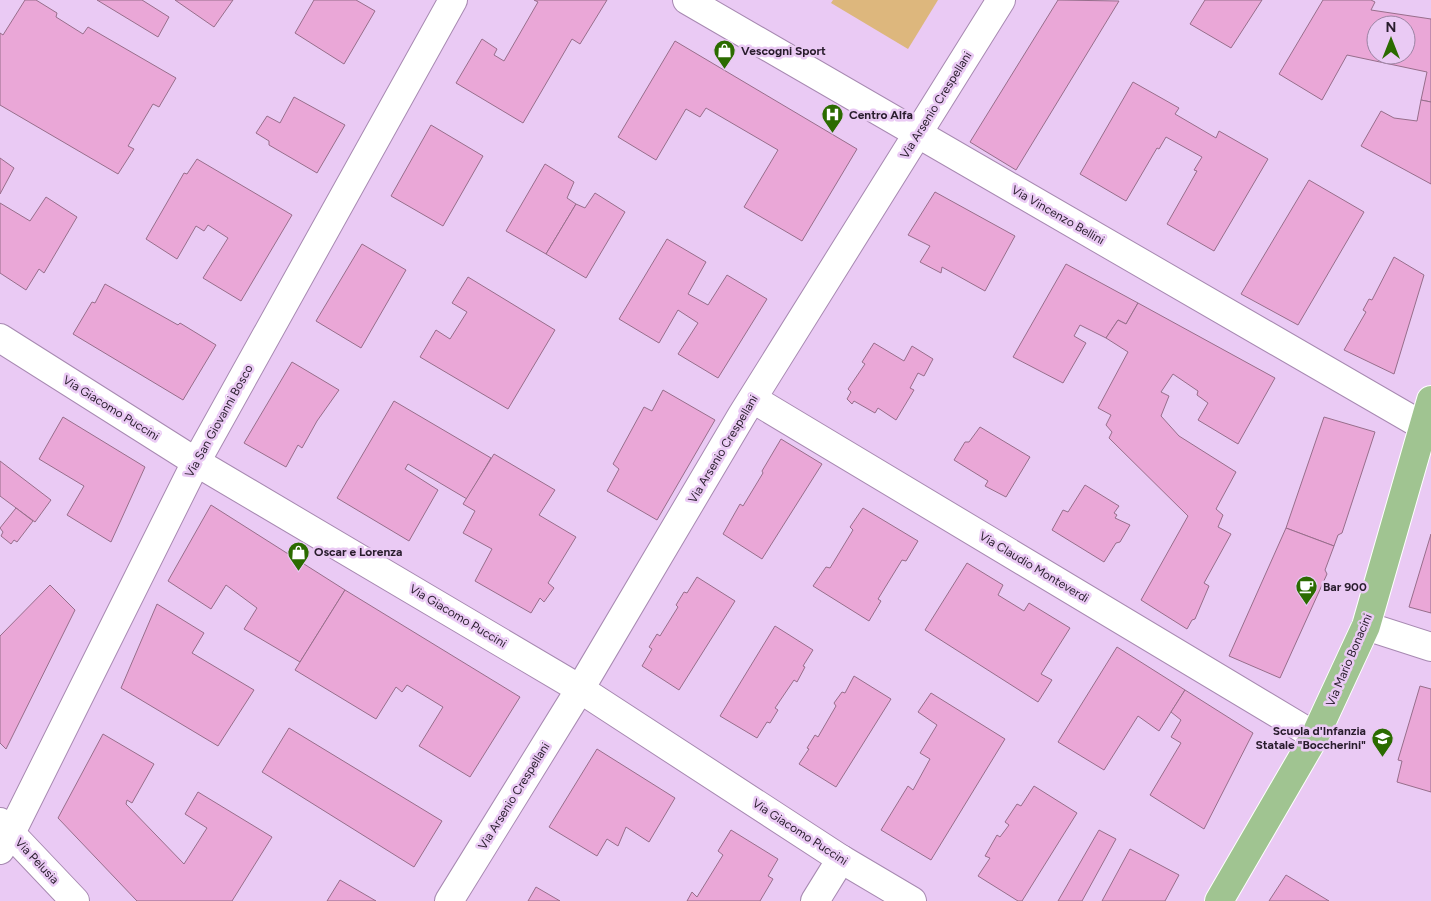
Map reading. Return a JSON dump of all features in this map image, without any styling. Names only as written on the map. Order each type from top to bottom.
[{"type":"main road","name":"Via Mario Bonacini","points":[[1219,901],[1315,736],[1366,626],[1427,427],[1431,400]]},
{"type":"street","name":"Via San Giovanni Bosco","points":[[4,835],[196,462],[453,0]]},
{"type":"street","name":"Via Vincenzo Bellini","points":[[687,0],[1427,427]]},
{"type":"street","name":"Via Arsenio Crespellani","points":[[449,901],[580,689],[753,398],[1001,0]]},
{"type":"street","name":"Via Giacomo Puccini","points":[[0,338],[196,462],[580,689],[841,859],[912,901]]},
{"type":"street","name":"Via Claudio Monteverdi","points":[[753,398],[1315,736]]},
{"type":"street","points":[[1366,626],[1431,647]]},
{"type":"street","name":"Via Pelusia","points":[[4,835],[75,901]]},
{"type":"street","points":[[814,901],[841,859]]},
{"type":"shaded area","points":[[833,0],[938,0],[908,49],[831,3]]},
{"type":"building","points":[[25,0],[36,0],[57,13],[56,17],[83,34],[88,27],[176,78],[159,107],[153,104],[128,146],[134,149],[118,174],[0,105],[0,33],[3,35]]},
{"type":"building","points":[[97,0],[142,0],[169,17],[158,37]]},
{"type":"building","points":[[175,0],[233,0],[214,27]]},
{"type":"building","points":[[314,0],[356,0],[375,11],[344,64],[295,33]]},
{"type":"building","points":[[534,0],[607,0],[580,44],[572,39],[523,123],[456,83],[482,39],[497,49],[494,55],[504,61],[538,2]]},
{"type":"building","points":[[1058,0],[1119,1],[1016,170],[970,142]]},
{"type":"building","points":[[1205,0],[1262,0],[1231,48],[1190,24]]},
{"type":"building","points":[[1323,0],[1371,0],[1375,2],[1371,10],[1404,15],[1366,15],[1366,59],[1347,55],[1322,100],[1279,74]]},
{"type":"building","points":[[1416,17],[1431,19],[1431,102],[1421,100],[1427,72],[1394,65],[1416,65]]},
{"type":"building","points":[[675,41],[857,149],[802,241],[744,207],[778,150],[706,108],[700,117],[686,109],[656,160],[618,137]]},
{"type":"building","points":[[1133,82],[1179,108],[1175,114],[1216,138],[1219,131],[1268,159],[1214,251],[1167,224],[1197,171],[1194,170],[1202,157],[1166,137],[1159,149],[1157,148],[1126,201],[1080,174]]},
{"type":"building","points":[[294,97],[345,125],[317,173],[269,145],[269,141],[256,133],[267,116],[280,123]]},
{"type":"building","points":[[1421,100],[1431,102],[1431,184],[1361,146],[1381,111],[1394,118],[1417,121]]},
{"type":"building","points":[[431,125],[483,156],[443,226],[391,196]]},
{"type":"building","points":[[0,158],[14,168],[0,194]]},
{"type":"building","points":[[197,159],[292,215],[241,301],[203,278],[228,238],[208,225],[204,231],[196,226],[177,259],[146,239],[184,173],[187,174]]},
{"type":"building","points":[[545,164],[574,182],[567,198],[576,204],[546,254],[506,231]]},
{"type":"building","points":[[1309,180],[1364,212],[1298,325],[1241,294]]},
{"type":"building","points":[[935,192],[1015,236],[985,291],[942,267],[941,273],[920,262],[930,246],[908,235]]},
{"type":"building","points":[[595,193],[625,212],[586,278],[546,254],[576,204],[585,208]]},
{"type":"building","points":[[46,197],[77,217],[44,273],[39,269],[26,290],[0,273],[0,203],[30,221]]},
{"type":"building","points":[[667,239],[706,262],[688,294],[708,305],[727,275],[767,299],[718,378],[678,354],[698,323],[678,310],[659,343],[619,319]]},
{"type":"building","points":[[362,244],[406,270],[361,348],[316,321]]},
{"type":"building","points":[[1394,257],[1424,275],[1394,374],[1344,350],[1366,312],[1363,310],[1369,299],[1372,300]]},
{"type":"building","points":[[1066,264],[1138,303],[1126,324],[1118,320],[1106,338],[1080,325],[1074,336],[1086,343],[1063,383],[1013,357]]},
{"type":"building","points":[[468,277],[555,330],[508,409],[420,357],[436,330],[450,339],[467,312],[452,303]]},
{"type":"building","points":[[105,284],[178,325],[180,323],[216,345],[183,400],[73,334],[92,302],[95,303]]},
{"type":"building","points":[[1138,303],[1275,378],[1238,444],[1198,420],[1208,403],[1197,395],[1198,391],[1173,374],[1161,392],[1169,396],[1161,416],[1179,436],[1236,472],[1216,509],[1223,515],[1218,527],[1231,534],[1204,583],[1209,586],[1195,619],[1192,620],[1187,629],[1141,600],[1188,516],[1109,438],[1112,432],[1106,425],[1111,415],[1098,408],[1128,352],[1106,338],[1118,320],[1126,324]]},
{"type":"building","points":[[874,343],[904,361],[912,346],[933,359],[924,376],[918,373],[910,388],[914,390],[896,420],[878,408],[875,413],[854,401],[852,404],[847,399],[851,392],[848,389],[865,364],[862,362]]},
{"type":"building","points":[[292,362],[339,390],[317,421],[302,448],[298,445],[286,467],[244,443]]},
{"type":"building","points":[[663,390],[715,420],[657,520],[607,491],[619,469],[613,464],[644,407],[652,411]]},
{"type":"building","points":[[394,401],[491,458],[467,499],[408,464],[405,469],[438,490],[409,541],[337,498]]},
{"type":"building","points":[[63,417],[145,467],[111,542],[67,515],[84,486],[39,459]]},
{"type":"building","points":[[1324,417],[1375,432],[1342,533],[1338,535],[1334,546],[1286,528]]},
{"type":"building","points":[[980,427],[1030,457],[1006,497],[985,486],[988,481],[954,460],[965,442],[969,442]]},
{"type":"building","points":[[781,439],[822,464],[762,559],[723,534],[740,504],[743,506]]},
{"type":"building","points":[[494,454],[555,490],[539,515],[576,537],[548,583],[554,588],[544,602],[540,598],[531,613],[475,581],[492,549],[463,533],[475,511],[463,504]]},
{"type":"building","points":[[0,461],[51,500],[35,522],[0,496]]},
{"type":"building","points":[[1085,485],[1119,506],[1114,513],[1117,515],[1115,518],[1130,525],[1120,542],[1116,543],[1104,562],[1052,530],[1063,510],[1068,512]]},
{"type":"building","points":[[211,505],[345,590],[300,662],[244,629],[257,608],[226,585],[211,609],[168,581]]},
{"type":"building","points":[[16,508],[33,521],[17,542],[14,540],[11,544],[1,536],[3,532],[0,528]]},
{"type":"building","points":[[863,508],[918,541],[906,561],[902,560],[878,599],[881,601],[869,621],[813,586],[826,567],[830,568],[853,530],[850,527]]},
{"type":"building","points":[[1286,528],[1334,546],[1325,570],[1327,574],[1280,678],[1229,656]]},
{"type":"building","points":[[1431,534],[1431,613],[1409,607]]},
{"type":"building","points":[[967,563],[1003,585],[998,595],[1024,611],[1029,603],[1070,628],[1041,674],[1052,680],[1038,702],[925,630]]},
{"type":"building","points":[[697,577],[735,601],[679,690],[642,666],[652,649],[649,647],[657,634],[660,636],[678,607],[676,605],[684,592],[687,593]]},
{"type":"building","points":[[50,585],[75,610],[6,749],[0,743],[0,636]]},
{"type":"building","points":[[345,590],[520,697],[470,777],[419,746],[443,707],[407,685],[402,692],[396,687],[376,719],[295,670]]},
{"type":"building","points":[[157,604],[204,633],[192,653],[254,690],[218,746],[121,688]]},
{"type":"building","points":[[775,626],[813,650],[803,666],[805,667],[797,682],[794,680],[775,708],[778,710],[770,723],[767,722],[757,738],[720,716]]},
{"type":"building","points":[[1117,647],[1185,690],[1159,731],[1138,716],[1104,770],[1058,742]]},
{"type":"building","points":[[854,676],[891,699],[836,787],[799,764],[809,749],[807,748],[815,735],[818,737],[836,706],[834,703],[842,692],[845,693]]},
{"type":"building","points":[[1420,686],[1431,689],[1431,792],[1397,782],[1402,761],[1398,760]]},
{"type":"building","points":[[1185,690],[1253,733],[1204,829],[1150,795],[1181,743],[1171,737],[1181,720],[1171,712]]},
{"type":"building","points":[[931,693],[1005,739],[931,860],[881,830],[908,786],[913,790],[930,759],[920,753],[937,725],[918,712]]},
{"type":"building","points":[[289,728],[442,821],[414,867],[262,772]]},
{"type":"building","points":[[103,734],[154,764],[132,803],[127,800],[126,804],[184,864],[207,828],[185,814],[198,792],[272,837],[232,901],[137,901],[58,818]]},
{"type":"building","points":[[597,749],[675,798],[649,842],[626,827],[618,846],[607,839],[597,856],[549,827]]},
{"type":"building","points":[[1034,786],[1077,813],[1022,901],[1018,901],[978,876],[990,858],[985,856],[997,835],[1000,837],[1009,825],[1005,822],[1017,804],[1021,806]]},
{"type":"building","points":[[731,830],[778,859],[768,876],[773,879],[760,901],[687,901],[692,892],[697,897],[723,855],[718,851]]},
{"type":"building","points":[[1099,830],[1116,839],[1082,901],[1058,901]]},
{"type":"building","points":[[1130,849],[1179,875],[1165,901],[1102,901]]},
{"type":"building","points":[[1286,875],[1329,901],[1269,901]]},
{"type":"building","points":[[340,880],[376,901],[327,901]]},
{"type":"building","points":[[536,887],[560,901],[528,901]]},
{"type":"place","name":"Vescogni Sport","points":[[725,70]]},
{"type":"place","name":"Centro Alfa","points":[[833,134]]},
{"type":"place","name":"Oscar e Lorenza","points":[[298,571]]},
{"type":"place","name":"Bar 900","points":[[1307,606]]},
{"type":"place","name":"Scuola d'Infanzia Statale \"Boccherini\"","points":[[1382,757]]}]
